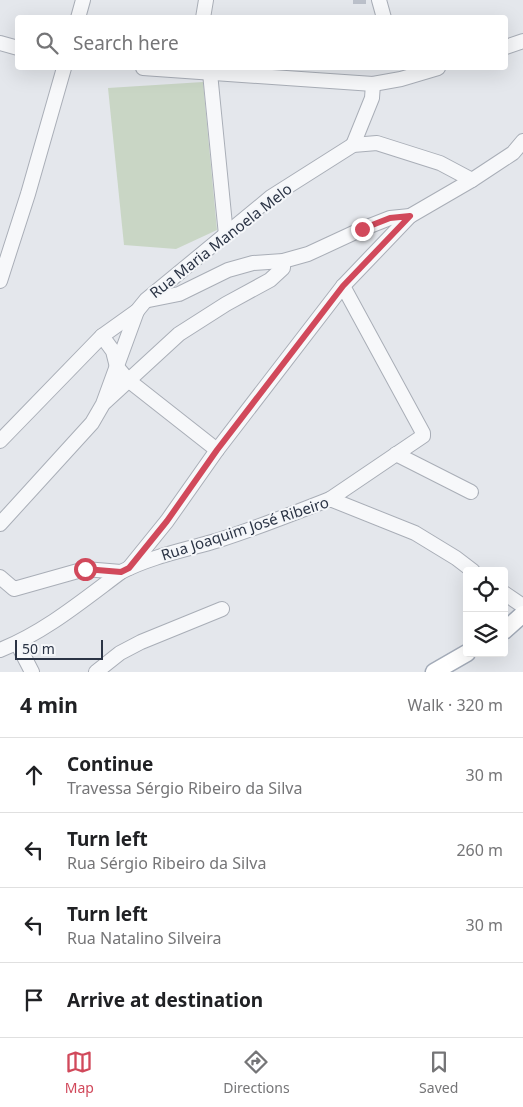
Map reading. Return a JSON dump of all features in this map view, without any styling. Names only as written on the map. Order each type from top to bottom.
[{"type":"main road","points":[[508,627],[523,614]]},
{"type":"main road","points":[[434,672],[463,655]]},
{"type":"street","points":[[79,15],[83,0]]},
{"type":"street","points":[[204,15],[206,0]]},
{"type":"street","points":[[379,0],[383,15]]},
{"type":"street","points":[[508,46],[523,41]]},
{"type":"street","points":[[0,43],[15,47]]},
{"type":"street","points":[[0,281],[28,194],[63,70]]},
{"type":"street","points":[[192,70],[210,73],[373,84],[399,73],[422,70]]},
{"type":"street","points":[[210,73],[226,235]]},
{"type":"street","points":[[353,145],[372,98],[373,84]]},
{"type":"street","points":[[0,650],[18,643],[57,620],[125,570],[167,521],[217,450],[343,286],[410,216],[472,180],[513,153],[523,141]]},
{"type":"street","name":"Rua Maria Manoela Melo","points":[[0,442],[102,336],[271,197],[353,145],[377,143],[440,164],[472,180]]},
{"type":"street","points":[[0,524],[92,423],[103,404],[142,305],[179,294],[228,270],[252,264],[283,261],[308,254],[390,218],[410,216]]},
{"type":"street","points":[[103,404],[179,334],[226,304],[270,280],[283,268],[283,261]]},
{"type":"street","points":[[330,499],[423,436],[424,433],[343,286]]},
{"type":"street","points":[[102,336],[113,351],[117,367],[128,380],[217,450]]},
{"type":"street","points":[[396,454],[471,492]]},
{"type":"street","name":"Rua Joaquim José Ribeiro","points":[[125,570],[152,559],[220,540],[330,499],[415,533],[468,567]]},
{"type":"street","points":[[0,577],[14,589],[85,569],[125,570]]},
{"type":"street","points":[[508,596],[523,606]]},
{"type":"street","points":[[96,672],[120,653],[141,642],[222,609]]},
{"type":"street","points":[[18,643],[32,672]]},
{"type":"green space","points":[[203,82],[217,230],[176,249],[124,245],[108,88]]},
{"type":"building","points":[[353,0],[366,0],[366,4],[353,4]]},
{"type":"route","points":[[85,569],[121,572],[129,568],[167,521],[217,450],[343,286],[410,216],[390,218],[362,229]]}]
